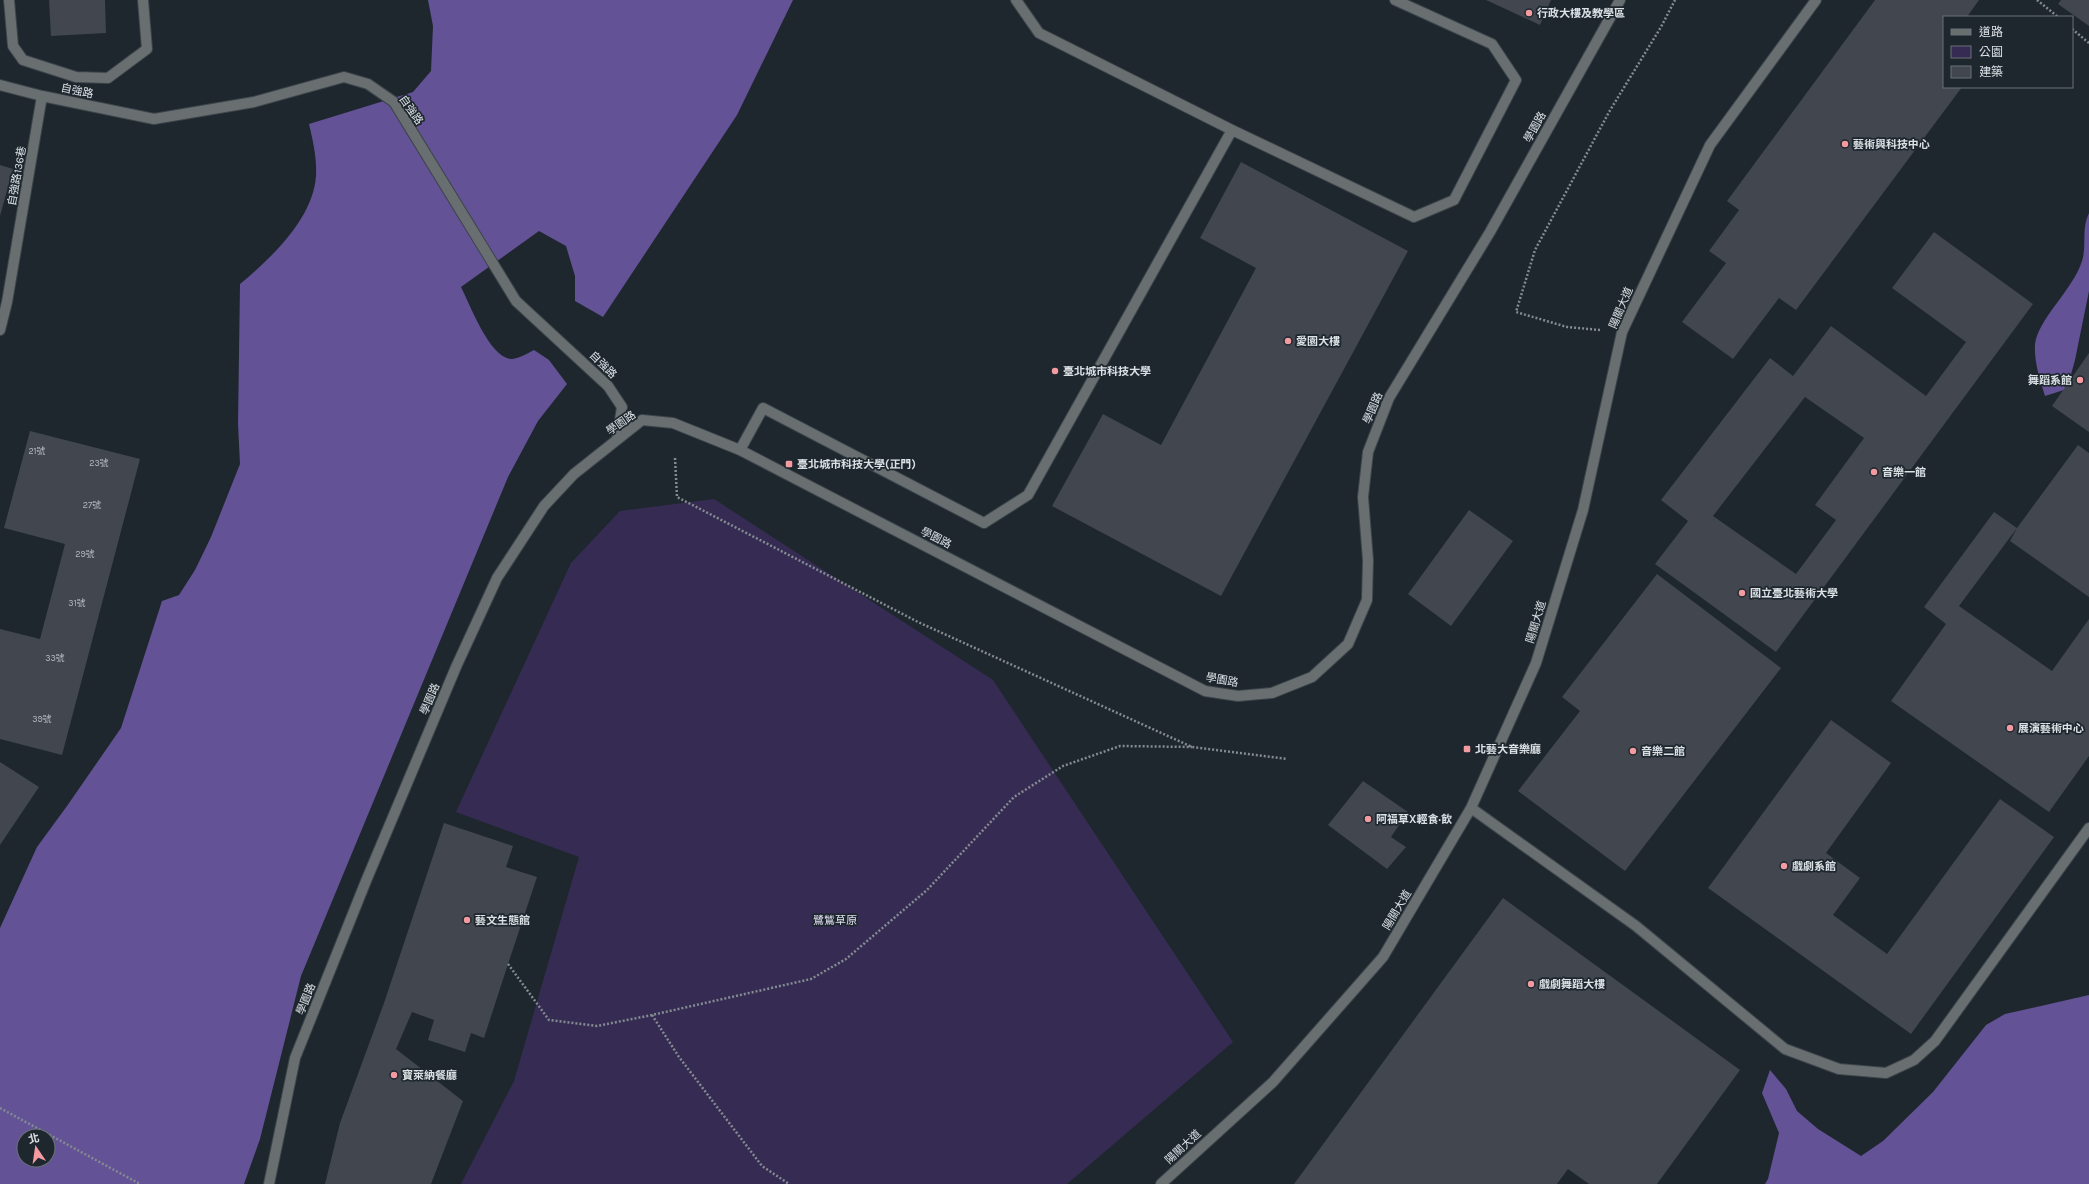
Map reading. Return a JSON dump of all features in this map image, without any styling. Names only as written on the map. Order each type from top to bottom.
[{"type":"street","points":[[10,0],[13,46],[23,60],[76,77],[108,78],[147,49],[143,0]]},
{"type":"street","points":[[1016,0],[1039,33],[1232,130],[1414,217],[1454,200],[1516,80],[1492,44],[1395,0]]},
{"type":"street","name":"學園路","points":[[269,1184],[295,1058],[456,667],[498,578],[544,506],[574,474],[642,420],[673,423],[740,450],[1205,691],[1238,696],[1272,693],[1312,677],[1348,644],[1367,600],[1368,560],[1363,497],[1368,452],[1389,398],[1490,232],[1620,0]]},
{"type":"street","name":"陽關大道","points":[[1162,1184],[1273,1082],[1383,957],[1471,808],[1536,663],[1584,510],[1622,332],[1710,145],[1816,0]]},
{"type":"street","name":"自強路","points":[[0,85],[42,96],[154,119],[254,102],[344,77],[368,84],[394,102],[516,301],[608,386],[622,406],[617,440]]},
{"type":"street","name":"自強路136巷","points":[[0,330],[7,302],[42,96]]},
{"type":"street","points":[[740,450],[763,408],[984,523],[1028,495],[1232,130]]},
{"type":"street","points":[[1471,808],[1636,926],[1785,1049],[1839,1069],[1886,1073],[1914,1060],[1935,1042],[2089,828]]},
{"type":"path","points":[[1622,332],[1566,327],[1516,312],[1535,250],[1609,112],[1662,27],[1675,0]]},
{"type":"path","points":[[2037,0],[2057,16]]},
{"type":"path","points":[[2073,30],[2089,43]]},
{"type":"path","points":[[675,458],[677,497],[700,510],[918,622],[1192,747]]},
{"type":"path","points":[[508,964],[549,1020],[597,1026],[652,1015],[811,978],[846,959],[927,890],[1014,797],[1063,766],[1120,746],[1192,747],[1287,759]]},
{"type":"path","points":[[652,1015],[679,1057],[762,1166],[789,1184]]},
{"type":"path","points":[[0,1108],[140,1184]]},
{"type":"green space","name":"鷺鷥草原","points":[[714,499],[993,680],[1233,1042],[1067,1184],[461,1184],[514,1081],[579,857],[456,812],[571,563],[620,511]]},
{"type":"shaded area","points":[[428,0],[793,0],[737,115],[603,317],[575,301],[575,276],[566,246],[539,231],[461,287],[488,341],[496,350],[503,356],[514,359],[534,350],[549,360],[567,384],[538,421],[508,477],[301,976],[260,1139],[244,1184],[0,1184],[0,928],[37,847],[121,728],[162,601],[179,595],[195,570],[211,537],[240,464],[238,424],[240,284],[277,250],[299,222],[307,207],[313,192],[316,176],[316,163],[309,124],[413,92],[431,71],[433,26]]},
{"type":"shaded area","points":[[2089,213],[2089,291],[2075,360],[2067,389],[2045,396],[2035,358],[2037,335],[2048,315],[2071,283],[2082,261],[2085,225]]},
{"type":"shaded area","points":[[2089,995],[2089,1184],[1765,1184],[1768,1179],[1779,1133],[1762,1093],[1770,1070],[1786,1089],[1797,1111],[1818,1129],[1861,1156],[1883,1141],[1933,1092],[1986,1025],[2005,1014]]},
{"type":"building","points":[[49,0],[105,0],[106,33],[51,36]]},
{"type":"building","name":"行政大樓及教學區","points":[[1486,0],[1551,0],[1540,25]]},
{"type":"building","name":"藝術與科技中心","points":[[1875,0],[1979,0],[1968,16],[1943,16],[1943,88],[1961,88],[1796,310],[1779,298],[1733,359],[1682,322],[1726,263],[1709,251],[1739,210],[1727,201]]},
{"type":"building","points":[[2061,0],[2089,0],[2089,26],[2058,4]]},
{"type":"building","name":"愛園大樓","points":[[1241,162],[1408,251],[1221,596],[1052,506],[1103,414],[1161,445],[1256,268],[1200,238]]},
{"type":"building","points":[[0,165],[13,169],[0,216]]},
{"type":"building","name":"音樂一館","points":[[1934,232],[2033,304],[1776,652],[1655,564],[1688,521],[1661,500],[1770,358],[1793,376],[1831,326],[1926,396],[1966,342],[1892,288]],"holes":[[[1805,397],[1864,438],[1815,505],[1836,520],[1796,574],[1713,516]]]},
{"type":"building","name":"舞蹈系館","points":[[2089,353],[2089,432],[2052,406]]},
{"type":"building","points":[[30,431],[140,459],[62,755],[0,739],[0,629],[40,639],[65,544],[4,528]]},
{"type":"building","points":[[2078,445],[2089,453],[2089,597],[2010,541],[2017,528]]},
{"type":"building","points":[[1469,510],[1513,541],[1451,626],[1408,594]]},
{"type":"building","name":"展演藝術中心","points":[[1994,512],[2017,528],[1959,606],[2052,671],[2089,619],[2089,756],[2049,812],[1891,701],[1946,624],[1924,607]]},
{"type":"building","name":"音樂二館","points":[[1657,574],[1781,668],[1625,871],[1518,791],[1580,711],[1562,697]]},
{"type":"building","name":"戲劇系館","points":[[1831,720],[1891,763],[1826,853],[1860,878],[1833,915],[1887,954],[2000,799],[2054,837],[1911,1034],[1708,888]]},
{"type":"building","points":[[0,762],[39,787],[0,845]]},
{"type":"building","name":"阿福草X輕食·飲","points":[[1363,781],[1408,812],[1391,837],[1406,847],[1387,869],[1328,825]]},
{"type":"building","points":[[444,823],[513,846],[506,867],[537,877],[484,1038],[471,1033],[465,1052],[428,1040],[434,1020],[412,1012],[396,1049],[463,1101],[431,1184],[325,1184],[340,1123],[384,1003]]},
{"type":"building","name":"戲劇舞蹈大樓","points":[[1503,898],[1740,1070],[1657,1184],[1589,1184],[1568,1169],[1557,1184],[1294,1184]]},
{"type":"place","name":"行政大樓及教學區","points":[[1529,13]]},
{"type":"place","name":"藝術與科技中心","points":[[1845,144]]},
{"type":"place","name":"愛園大樓","points":[[1288,341]]},
{"type":"place","name":"臺北城市科技大學","points":[[1055,371]]},
{"type":"place","name":"舞蹈系館","points":[[2080,380]]},
{"type":"place","name":"臺北城市科技大學(正門)","points":[[789,464]]},
{"type":"place","name":"音樂一館","points":[[1874,472]]},
{"type":"place","name":"國立臺北藝術大學","points":[[1742,593]]},
{"type":"place","name":"展演藝術中心","points":[[2010,728]]},
{"type":"place","name":"北藝大音樂廳","points":[[1467,749]]},
{"type":"place","name":"音樂二館","points":[[1633,751]]},
{"type":"place","name":"阿福草X輕食·飲","points":[[1368,819]]},
{"type":"place","name":"戲劇系館","points":[[1784,866]]},
{"type":"place","name":"藝文生態館","points":[[467,920]]},
{"type":"place","name":"戲劇舞蹈大樓","points":[[1531,984]]},
{"type":"place","name":"寶萊納餐廳","points":[[394,1075]]}]
